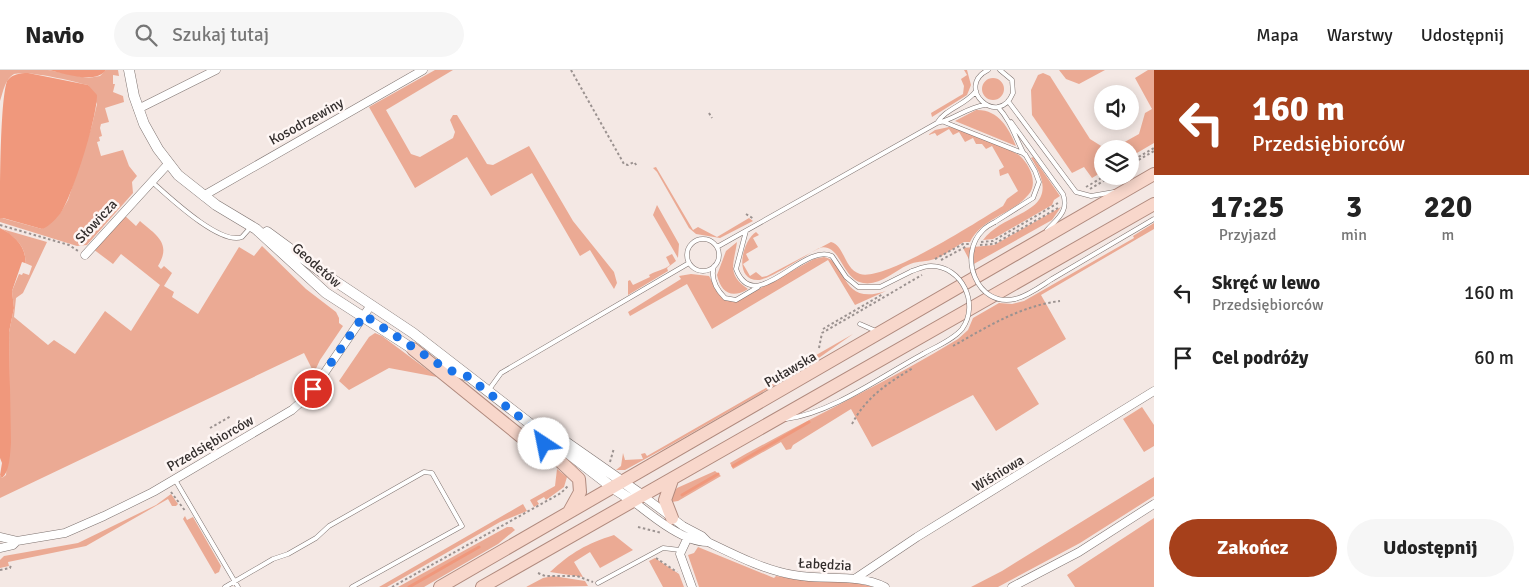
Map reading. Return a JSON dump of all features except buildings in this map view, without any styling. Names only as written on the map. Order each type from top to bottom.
[{"type":"main road","name":"Puławska","points":[[440,587],[880,333],[1038,239],[1154,174]]},
{"type":"main road","points":[[482,587],[1154,204]]},
{"type":"main road","points":[[413,349],[501,421],[570,469],[579,479],[580,492],[567,514]]},
{"type":"main road","points":[[539,432],[544,444],[556,458]]},
{"type":"main road","points":[[672,480],[665,500],[672,518]]},
{"type":"street","name":"Geodetów","points":[[129,70],[138,110],[158,149],[168,164],[203,196],[254,227],[268,232],[370,305],[413,333],[539,432],[550,431],[618,485],[638,498]]},
{"type":"street","points":[[138,110],[216,70]]},
{"type":"street","name":"Kosodrzewiny","points":[[203,196],[423,70]]},
{"type":"street","name":"Słowicza","points":[[84,255],[168,164]]},
{"type":"street","name":"Geodetów","points":[[254,227],[312,282],[413,349],[446,369],[467,376]]},
{"type":"street","name":"Przedsiębiorców","points":[[0,537],[17,541],[72,531],[142,498],[299,406],[310,394],[370,305]]},
{"type":"street","name":"Wiśniowa","points":[[856,578],[924,532],[1154,391]]},
{"type":"street","name":"Łabędzia","points":[[638,498],[657,519],[689,533]]},
{"type":"street","name":"Łabędzia","points":[[638,498],[672,518],[700,542],[708,542],[735,555],[787,574],[856,578],[885,587]]},
{"type":"street","points":[[1012,587],[1079,552],[1154,504]]},
{"type":"street","points":[[689,533],[680,550],[692,587]]},
{"type":"street","name":"Przedsiębiorców","points":[[0,548],[13,545],[17,541]]},
{"type":"lane","points":[[937,122],[941,116],[976,91],[978,78],[988,70]]},
{"type":"lane","points":[[717,247],[937,122],[944,121],[973,107],[985,105],[998,107],[1008,102],[1013,93],[1013,84],[1007,74],[1000,70]]},
{"type":"lane","points":[[976,91],[985,105]]},
{"type":"lane","points":[[1008,102],[1076,192],[1091,196],[1126,190]]},
{"type":"lane","points":[[998,107],[1011,122],[1066,203],[1064,213],[1038,239]]},
{"type":"lane","points":[[944,121],[1025,154]]},
{"type":"lane","points":[[1011,122],[1015,136],[1038,177],[1037,191],[1030,201],[979,234],[971,251],[972,272],[986,293],[1000,299],[1014,299],[1154,219]]},
{"type":"lane","points":[[151,181],[194,219],[231,238],[242,237],[254,227]]},
{"type":"lane","points":[[746,230],[736,269],[745,283],[760,286]]},
{"type":"lane","points":[[714,266],[701,271],[689,263],[687,252],[696,240],[705,239],[717,247]]},
{"type":"lane","points":[[717,247],[718,257],[712,273],[713,282],[725,298],[736,300],[820,254],[832,256],[846,277],[858,288],[880,287],[912,271],[930,266],[947,270],[960,279],[970,303],[968,315],[959,332],[923,354],[838,401],[802,417],[777,420]]},
{"type":"lane","points":[[487,392],[501,373],[689,263]]},
{"type":"lane","points":[[860,324],[880,333]]},
{"type":"lane","points":[[225,587],[273,559],[288,554],[316,538],[329,526],[424,472],[432,473],[462,526],[352,587]]},
{"type":"lane","points":[[174,478],[238,587]]},
{"type":"lane","points":[[598,584],[663,548],[680,550]]},
{"type":"path","points":[[571,70],[624,164],[628,165],[634,162],[637,166]]},
{"type":"path","points":[[709,113],[712,118]]},
{"type":"path","points":[[1139,159],[1154,150]]},
{"type":"path","points":[[1076,192],[1094,182]]},
{"type":"path","points":[[978,243],[993,241],[1064,198]]},
{"type":"path","points":[[746,214],[755,220]]},
{"type":"path","name":"Słowicza","points":[[0,225],[69,246],[84,255]]},
{"type":"path","points":[[931,262],[963,244],[970,243]]},
{"type":"path","points":[[823,329],[920,270]]},
{"type":"path","points":[[948,349],[1022,309],[1040,303],[1060,301]]},
{"type":"path","points":[[819,348],[822,333],[845,320]]},
{"type":"path","points":[[852,424],[860,410],[882,387],[914,368]]},
{"type":"path","points":[[210,428],[231,416]]},
{"type":"path","points":[[608,464],[612,459],[614,448]]},
{"type":"path","points":[[392,587],[562,493],[572,483]]},
{"type":"path","points":[[638,527],[663,534]]},
{"type":"path","points":[[652,557],[666,563],[681,575]]},
{"type":"path","points":[[0,570],[10,568],[12,565]]},
{"type":"path","points":[[538,573],[545,576],[576,576],[598,584]]},
{"type":"shaded area","points":[[0,70],[48,70],[88,78],[100,76],[106,70],[118,70],[119,76],[113,75],[113,84],[115,84],[113,92],[123,96],[124,102],[105,108],[109,122],[101,124],[102,136],[99,137],[100,141],[97,142],[101,156],[123,150],[129,166],[137,176],[132,182],[133,193],[87,245],[77,246],[0,222],[0,219],[42,229],[61,212],[68,200],[97,104],[88,85],[30,73],[14,74],[6,82],[0,101]]},
{"type":"shaded area","points":[[48,70],[106,70],[95,77],[79,77]]},
{"type":"shaded area","points":[[435,70],[453,70],[386,110],[411,154],[420,157],[453,138],[455,132],[450,120],[453,115],[457,115],[487,164],[493,165],[529,146],[573,221],[614,272],[617,283],[614,289],[590,250],[580,256],[532,173],[491,196],[467,157],[415,188],[369,107]]},
{"type":"shaded area","points":[[964,70],[967,70],[971,85],[967,95],[932,117],[931,113],[963,94],[964,86],[961,79],[967,75]]},
{"type":"shaded area","points":[[1059,70],[1105,70],[1079,84],[1066,79]]},
{"type":"shaded area","points":[[1148,70],[1154,70],[1154,143],[1139,152],[1139,140],[1128,140],[1139,134],[1145,113],[1152,109],[1135,78]]},
{"type":"shaded area","points":[[28,73],[88,85],[97,95],[89,137],[73,188],[62,211],[53,222],[42,229],[3,218],[0,219],[3,107],[7,81],[14,75]]},
{"type":"shaded area","points":[[1043,73],[1050,76],[1090,139],[1094,142],[1094,177],[1092,178],[1084,167],[1072,173],[1032,115],[1031,90],[1038,75]]},
{"type":"shaded area","points":[[989,78],[997,78],[1004,85],[1004,93],[997,100],[989,100],[982,93],[982,85]]},
{"type":"shaded area","points":[[976,110],[991,113],[1002,121],[1016,146],[955,121]]},
{"type":"shaded area","points":[[949,127],[955,128],[1007,149],[1024,160],[1032,174],[1033,185],[1029,194],[1014,207],[982,227],[970,242],[964,242],[935,259],[911,264],[875,282],[863,283],[856,280],[850,275],[832,250],[820,248],[831,242],[836,244],[847,263],[855,271],[860,274],[872,274],[889,269],[931,249],[1003,206],[1007,199],[1018,191],[1008,173],[1000,176],[999,170],[1004,167],[992,146],[986,149],[982,144],[976,144],[973,138],[965,142],[959,132],[953,135],[949,129],[937,136],[935,133],[928,135],[935,130]]},
{"type":"shaded area","points":[[1033,157],[1060,196],[1054,200],[1052,205],[993,239],[983,240],[993,230],[1030,208],[1038,201],[1042,190],[1041,177],[1031,158]]},
{"type":"shaded area","points":[[656,167],[693,230],[698,227],[717,237],[749,218],[753,221],[720,238],[696,234],[689,228],[653,168]]},
{"type":"shaded area","points":[[657,205],[679,244],[678,258],[653,215]]},
{"type":"shaded area","points":[[1061,207],[1052,220],[972,265],[963,248],[994,245]]},
{"type":"shaded area","points":[[123,214],[136,226],[140,221],[160,240],[163,245],[163,251],[158,266],[161,269],[164,266],[172,273],[164,286],[174,292],[172,297],[198,314],[239,247],[254,256],[262,246],[306,289],[336,312],[339,323],[343,326],[320,360],[313,375],[311,374],[313,371],[304,353],[0,498],[0,475],[2,478],[6,475],[10,423],[9,332],[14,308],[12,291],[19,274],[29,275],[32,266],[25,263],[24,252],[19,243],[2,229],[47,242],[23,293],[16,298],[14,317],[48,345],[54,340],[75,354],[105,311],[131,331],[160,285],[121,254],[113,264],[93,249]]},
{"type":"shaded area","points":[[1154,223],[1154,229],[1041,295],[1066,339],[1017,368],[1039,404],[996,431],[973,395],[872,447],[851,409],[793,445],[791,449],[786,450],[781,442],[733,469],[730,463],[958,339],[968,330],[973,318],[999,303],[1012,304],[1024,301],[1134,238],[1133,236]]},
{"type":"shaded area","points":[[0,228],[18,242],[22,247],[25,257],[25,263],[22,262],[12,291],[14,308],[9,332],[11,443],[8,467],[2,478],[0,475],[2,463],[0,458]]},
{"type":"shaded area","points":[[756,232],[759,235],[753,238],[758,247],[746,254],[749,260],[743,264],[750,276],[756,272],[762,277],[767,276],[812,252],[763,279],[750,278],[745,274],[743,267],[742,259],[744,251],[747,243]]},
{"type":"shaded area","points":[[737,242],[733,263],[734,273],[741,284],[748,289],[732,294],[724,290],[717,275],[726,251]]},
{"type":"shaded area","points":[[672,254],[676,261],[667,268],[668,271],[628,295],[628,281],[630,280],[633,285],[650,277],[649,275],[668,267],[670,265],[666,257]]},
{"type":"shaded area","points":[[824,257],[832,260],[846,282],[860,293],[871,294],[886,291],[855,305],[828,260],[712,329],[687,284],[630,316],[628,312],[681,279],[679,276],[691,274],[709,276],[722,298],[735,302],[814,259]]},
{"type":"shaded area","points":[[375,333],[382,336],[437,377],[389,368],[349,390],[339,381],[369,337]]},
{"type":"shaded area","points":[[853,334],[803,369],[669,446],[625,470],[616,470],[621,466],[623,453],[625,460],[643,459],[641,454],[645,453],[647,456],[813,361],[811,358]]},
{"type":"shaded area","points":[[1142,407],[1154,425],[1154,446],[1144,452],[1123,419]]},
{"type":"shaded area","points":[[557,469],[567,477],[564,487],[546,500],[544,497],[537,501],[539,504],[534,507],[530,500],[555,486]]},
{"type":"shaded area","points":[[715,471],[721,476],[678,501],[672,502],[669,498],[677,488]]},
{"type":"shaded area","points":[[1154,477],[1154,496],[1080,543],[998,587],[971,587],[1002,571]]},
{"type":"shaded area","points":[[171,494],[178,504],[176,506],[172,506],[168,499],[86,546],[8,562],[9,566],[0,568],[0,560],[4,556],[78,543],[156,505]]},
{"type":"shaded area","points":[[523,504],[527,511],[500,522],[387,587],[379,587]]},
{"type":"shaded area","points":[[185,516],[187,520],[193,517],[221,566],[219,572],[215,574],[183,519]]},
{"type":"shaded area","points":[[1154,518],[1154,587],[1075,587],[1067,575]]},
{"type":"shaded area","points":[[507,527],[512,527],[515,530],[498,544],[424,587],[398,587]]},
{"type":"shaded area","points":[[614,535],[633,550],[600,568],[590,552],[574,562],[583,577],[550,572],[580,549]]},
{"type":"shaded area","points":[[698,547],[774,578],[776,576],[819,582],[853,582],[873,587],[699,587],[688,555],[694,553]]},
{"type":"shaded area","points":[[655,558],[679,574],[684,587],[663,587],[649,561]]},
{"type":"shaded area","points":[[553,576],[585,581],[588,586],[526,587],[543,578]]},
{"type":"waterway","points":[[733,466],[809,422]]},
{"type":"waterway","points":[[682,495],[718,474]]},
{"type":"waterway","points":[[409,587],[479,547]]},
{"type":"route","points":[[313,389],[364,315],[446,369],[467,376],[539,432],[544,444]]}]
